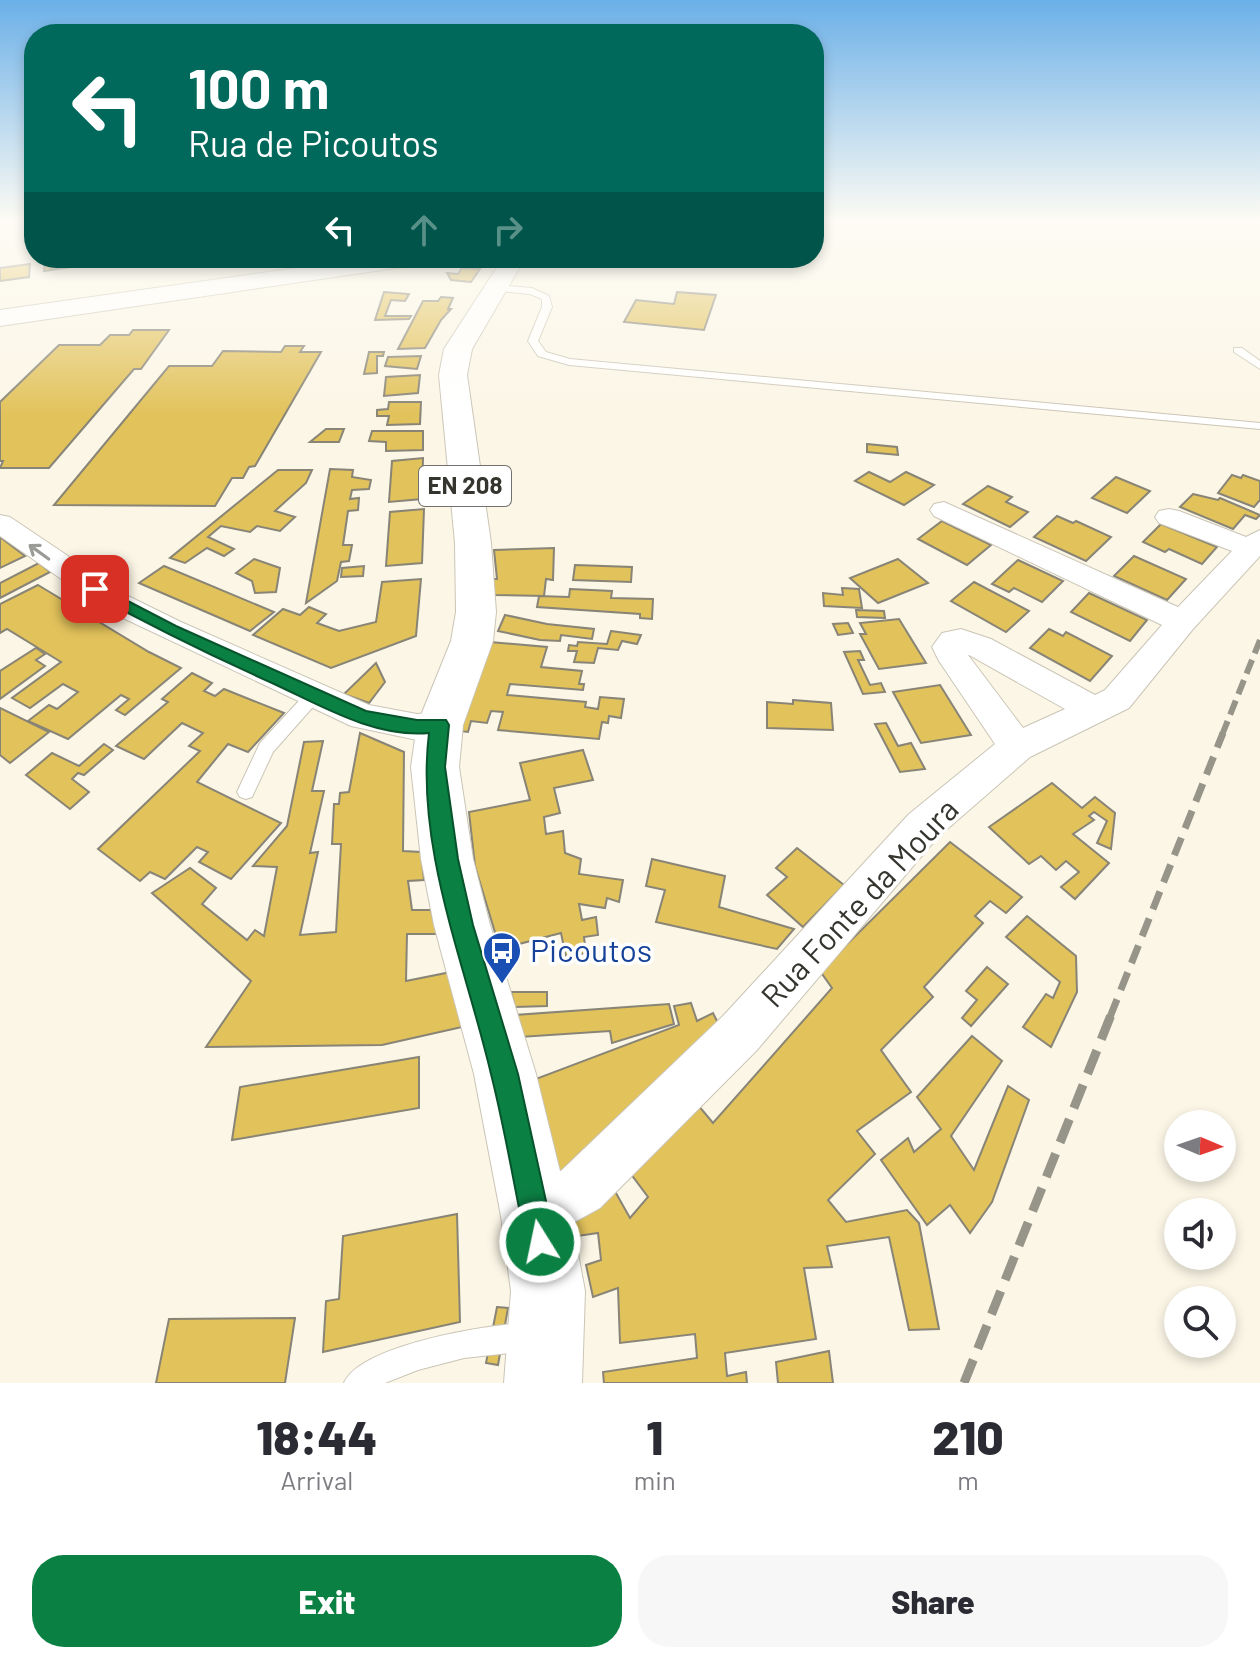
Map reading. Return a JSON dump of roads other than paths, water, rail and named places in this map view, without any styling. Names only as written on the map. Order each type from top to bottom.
[{"type":"main road","points":[[0,307],[145,286]]},
{"type":"main road","points":[[0,318],[225,286]]},
{"type":"main road","name":"EN 208","points":[[495,288],[454,361],[456,408],[473,543],[476,612],[472,641],[440,725],[435,767],[447,859],[462,925],[505,1074],[536,1216],[548,1291],[545,1360]]},
{"type":"street","points":[[944,510],[1182,622]]},
{"type":"street","points":[[1169,517],[1257,547]]},
{"type":"street","points":[[0,523],[115,602],[314,695],[363,717],[417,727],[440,725]]},
{"type":"street","name":"Rua Fonte da Moura","points":[[536,1216],[581,1189],[740,1033],[923,826],[1017,747],[1117,699],[1182,622],[1257,547]]},
{"type":"street","points":[[1017,747],[955,661],[948,647],[953,641],[961,640],[980,647],[1095,710]]},
{"type":"lane","points":[[495,288],[532,291],[546,298],[547,307],[533,341],[542,354],[569,362],[1260,426]]},
{"type":"lane","points":[[1238,350],[1260,366]]},
{"type":"lane","points":[[246,792],[266,748],[314,695]]},
{"type":"lane","points":[[358,1383],[375,1372],[474,1340],[496,1337],[545,1360]]},
{"type":"railway","points":[[1222,735],[1260,640]]},
{"type":"railway","points":[[1110,1017],[1223,733]]},
{"type":"railway","points":[[964,1383],[1111,1015]]},
{"type":"place","name":"Picoutos","points":[[502,985]]}]
